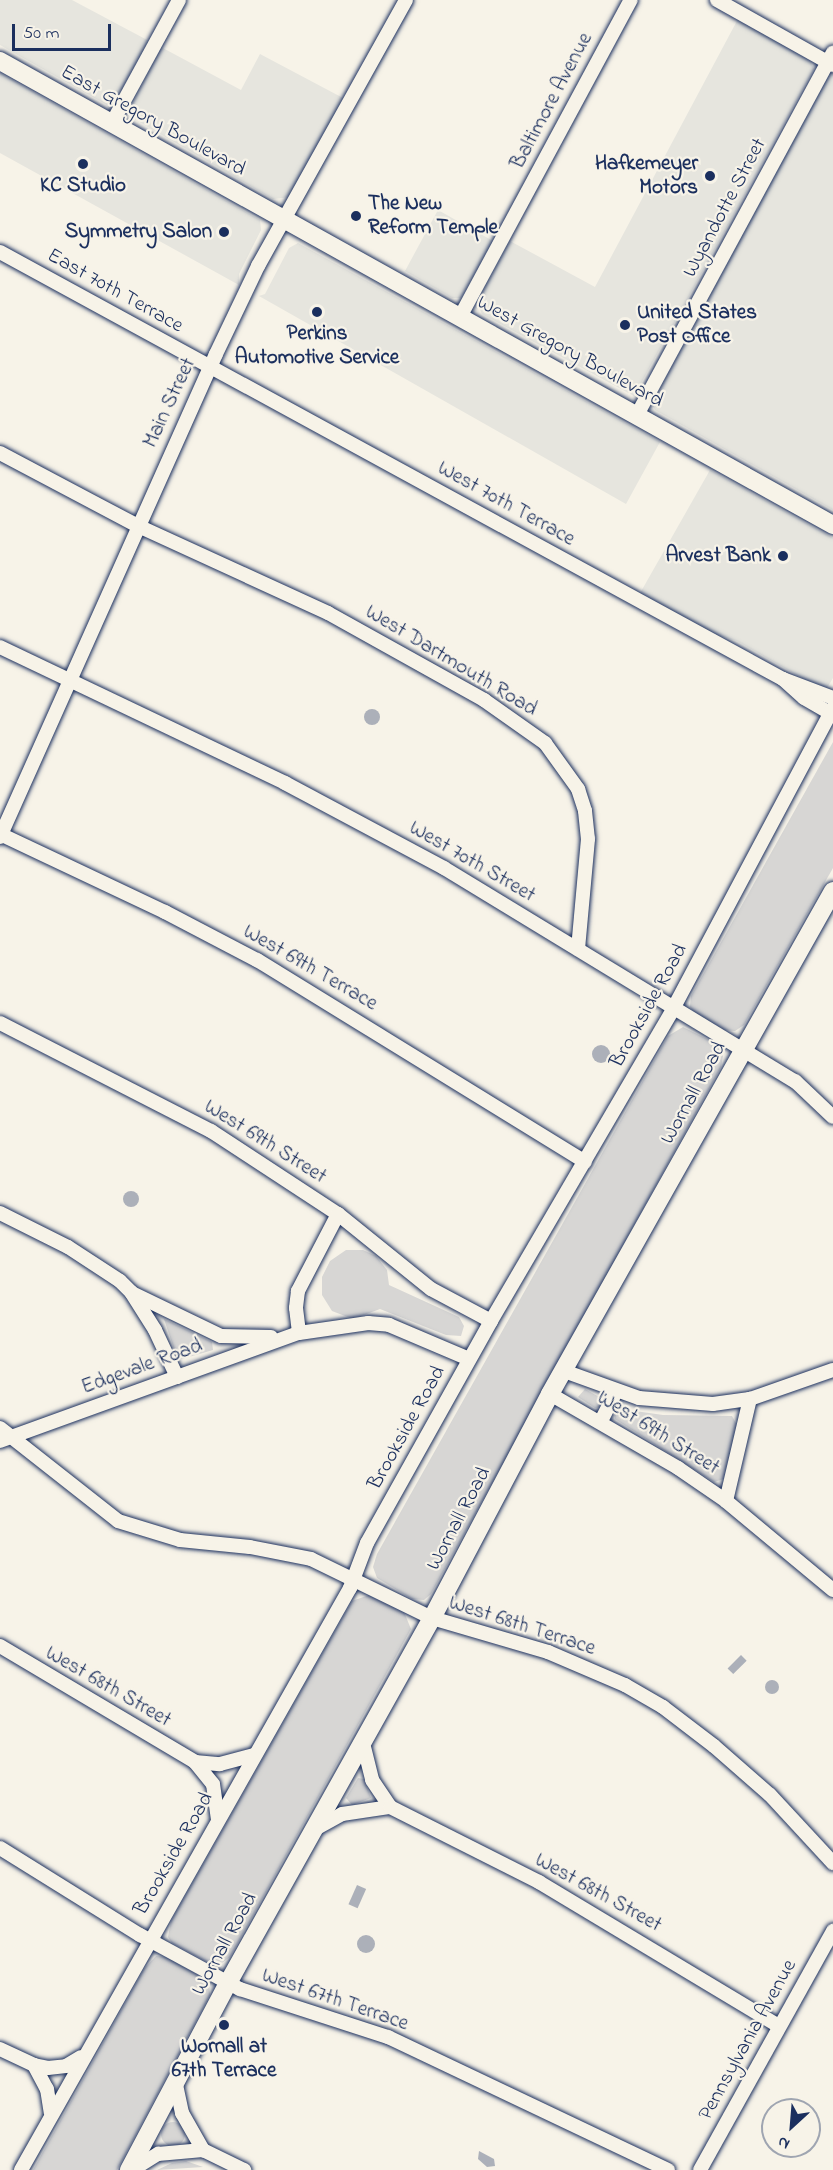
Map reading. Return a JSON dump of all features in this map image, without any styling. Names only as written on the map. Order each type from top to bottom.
[{"type":"main road","name":"East Gregory Boulevard","points":[[0,61],[284,219]]},
{"type":"main road","name":"West Gregory Boulevard","points":[[284,219],[833,525]]},
{"type":"main road","name":"Wornall Road","points":[[130,2170],[175,2080],[228,1983],[317,1828],[432,1618],[559,1398],[564,1371],[831,899]]},
{"type":"street","points":[[112,123],[179,0]]},
{"type":"street","name":"Main Street","points":[[0,835],[136,525],[209,367],[284,219],[406,0]]},
{"type":"street","name":"Baltimore Avenue","points":[[460,317],[631,0]]},
{"type":"street","points":[[717,0],[831,60]]},
{"type":"street","name":"Wyandotte Street","points":[[637,415],[831,60]]},
{"type":"street","name":"East 70th Terrace","points":[[0,252],[209,367]]},
{"type":"street","name":"West 70th Terrace","points":[[209,367],[783,679],[833,698]]},
{"type":"street","name":"West Dartmouth Road","points":[[0,453],[136,525],[328,613],[484,700],[545,743],[578,789],[585,811],[588,839],[578,949]]},
{"type":"street","name":"West 70th Street","points":[[0,646],[381,833],[795,1081],[833,1116]]},
{"type":"street","name":"West 70th Terrace","points":[[783,679],[804,698],[831,710]]},
{"type":"street","name":"Brookside Road","points":[[21,2170],[82,2056],[354,1577],[367,1543],[469,1359],[673,1009],[831,710]]},
{"type":"street","name":"West 69th Terrace","points":[[0,835],[165,912],[256,960],[585,1162]]},
{"type":"street","name":"West 69th Street","points":[[0,1023],[211,1131],[338,1214],[408,1273],[491,1321]]},
{"type":"street","points":[[0,1214],[76,1252],[131,1292],[221,1335],[254,1339],[299,1333],[296,1308],[298,1291],[338,1214]]},
{"type":"street","points":[[131,1292],[177,1377]]},
{"type":"street","name":"Edgevale Road","points":[[7,1439],[299,1333],[368,1323],[389,1325],[469,1359]]},
{"type":"street","points":[[564,1371],[616,1391],[677,1404],[750,1399],[833,1370]]},
{"type":"street","points":[[601,1421],[616,1391]]},
{"type":"street","name":"West 69th Street","points":[[559,1398],[601,1421],[726,1501],[833,1590]]},
{"type":"street","name":"West 69th Street","points":[[726,1501],[750,1399]]},
{"type":"street","name":"West 68th Terrace","points":[[0,1428],[7,1439],[118,1521],[180,1540],[292,1554],[354,1577],[432,1618],[548,1652],[625,1685],[663,1707],[770,1795],[833,1863]]},
{"type":"street","name":"West 68th Street","points":[[0,1646],[195,1762],[213,1784],[218,1820]]},
{"type":"street","points":[[317,1828],[342,1814],[390,1808],[372,1780],[363,1743]]},
{"type":"street","name":"West 68th Street","points":[[195,1762],[219,1764],[254,1755]]},
{"type":"street","name":"West 68th Street","points":[[390,1808],[539,1882],[779,2026]]},
{"type":"street","name":"West 67th Terrace","points":[[0,1848],[149,1940],[228,1983],[388,2037],[668,2170]]},
{"type":"street","name":"Pennsylvania Avenue","points":[[700,2170],[833,1931]]},
{"type":"street","points":[[0,2049],[34,2065],[57,2068],[82,2056]]},
{"type":"street","points":[[34,2065],[47,2089],[51,2113]]},
{"type":"street","points":[[175,2080],[182,2113],[202,2150]]},
{"type":"street","points":[[130,2170],[158,2154],[202,2150],[244,2170]]},
{"type":"shaded area","points":[[0,0],[72,0],[149,41],[114,104],[107,105],[0,45]]},
{"type":"shaded area","points":[[738,19],[809,59],[814,69],[634,396],[482,314],[477,303],[510,241],[595,287]]},
{"type":"shaded area","points":[[161,47],[241,90],[260,54],[343,98],[291,197],[273,199],[131,117],[129,111]]},
{"type":"shaded area","points":[[0,73],[260,220],[261,230],[239,274],[239,285],[0,153]]},
{"type":"shaded area","points":[[833,74],[833,510],[655,410],[652,404],[827,77]]},
{"type":"shaded area","points":[[438,210],[493,241],[461,298],[452,298],[405,271]]},
{"type":"shaded area","points":[[298,243],[660,442],[626,504],[259,296],[265,294],[289,248]]},
{"type":"shaded area","points":[[710,470],[833,538],[833,678],[827,688],[818,687],[737,641],[707,632],[639,595]]},
{"type":"shaded area","points":[[372,709],[380,717],[372,725],[364,717]]},
{"type":"shaded area","points":[[833,742],[833,868],[744,1025],[735,1031],[723,1030],[695,1013],[690,1007],[691,996]]},
{"type":"shaded area","points":[[683,1027],[719,1045],[723,1056],[721,1067],[431,1594],[424,1600],[412,1599],[377,1578],[373,1567],[377,1554],[668,1036]]},
{"type":"shaded area","points":[[601,1045],[607,1048],[610,1054],[607,1060],[601,1063],[595,1060],[592,1054],[595,1048]]},
{"type":"shaded area","points":[[131,1191],[137,1193],[139,1199],[137,1205],[131,1207],[125,1205],[123,1199],[125,1193]]},
{"type":"shaded area","points":[[346,1250],[363,1250],[376,1256],[387,1270],[389,1285],[459,1317],[464,1326],[461,1336],[446,1335],[380,1309],[353,1319],[332,1311],[322,1295],[322,1277],[330,1261]]},
{"type":"shaded area","points":[[164,1319],[212,1342],[213,1350],[182,1359],[176,1355]]},
{"type":"shaded area","points":[[585,1389],[601,1398],[602,1407],[595,1408],[578,1397]]},
{"type":"shaded area","points":[[621,1409],[663,1415],[732,1416],[738,1427],[724,1479],[714,1482],[615,1419],[614,1413]]},
{"type":"shaded area","points":[[372,1594],[404,1612],[411,1629],[230,1957],[219,1965],[211,1964],[172,1943],[168,1937],[171,1921],[352,1601]]},
{"type":"shaded area","points":[[741,1655],[747,1661],[733,1674],[728,1668]]},
{"type":"shaded area","points":[[772,1680],[777,1682],[779,1687],[777,1692],[772,1694],[767,1692],[765,1687],[767,1682]]},
{"type":"shaded area","points":[[358,1778],[364,1779],[371,1798],[352,1805],[346,1798]]},
{"type":"shaded area","points":[[357,1885],[366,1889],[358,1908],[348,1904]]},
{"type":"shaded area","points":[[366,1935],[372,1938],[375,1944],[372,1950],[366,1953],[360,1950],[357,1944],[360,1938]]},
{"type":"shaded area","points":[[156,1956],[168,1957],[209,1982],[210,1995],[117,2170],[33,2170],[144,1969]]},
{"type":"shaded area","points":[[173,2122],[181,2126],[185,2134],[181,2142],[173,2146],[165,2142],[161,2134],[165,2126]]},
{"type":"shaded area","points":[[479,2151],[494,2159],[495,2166],[487,2167],[478,2159]]},
{"type":"shaded area","points":[[186,2161],[203,2167],[157,2170],[172,2163]]},
{"type":"place","name":"KC Studio","points":[[83,164]]},
{"type":"place","name":"Hafkemeyer Motors","points":[[710,176]]},
{"type":"place","name":"The New Reform Temple","points":[[356,216]]},
{"type":"place","name":"Symmetry Salon","points":[[224,232]]},
{"type":"place","name":"Perkins Automotive Service","points":[[317,312]]},
{"type":"place","name":"United States Post Office","points":[[625,325]]},
{"type":"place","name":"Arvest Bank","points":[[783,556]]},
{"type":"place","name":"Wornall at 67th Terrace","points":[[224,2025]]}]
